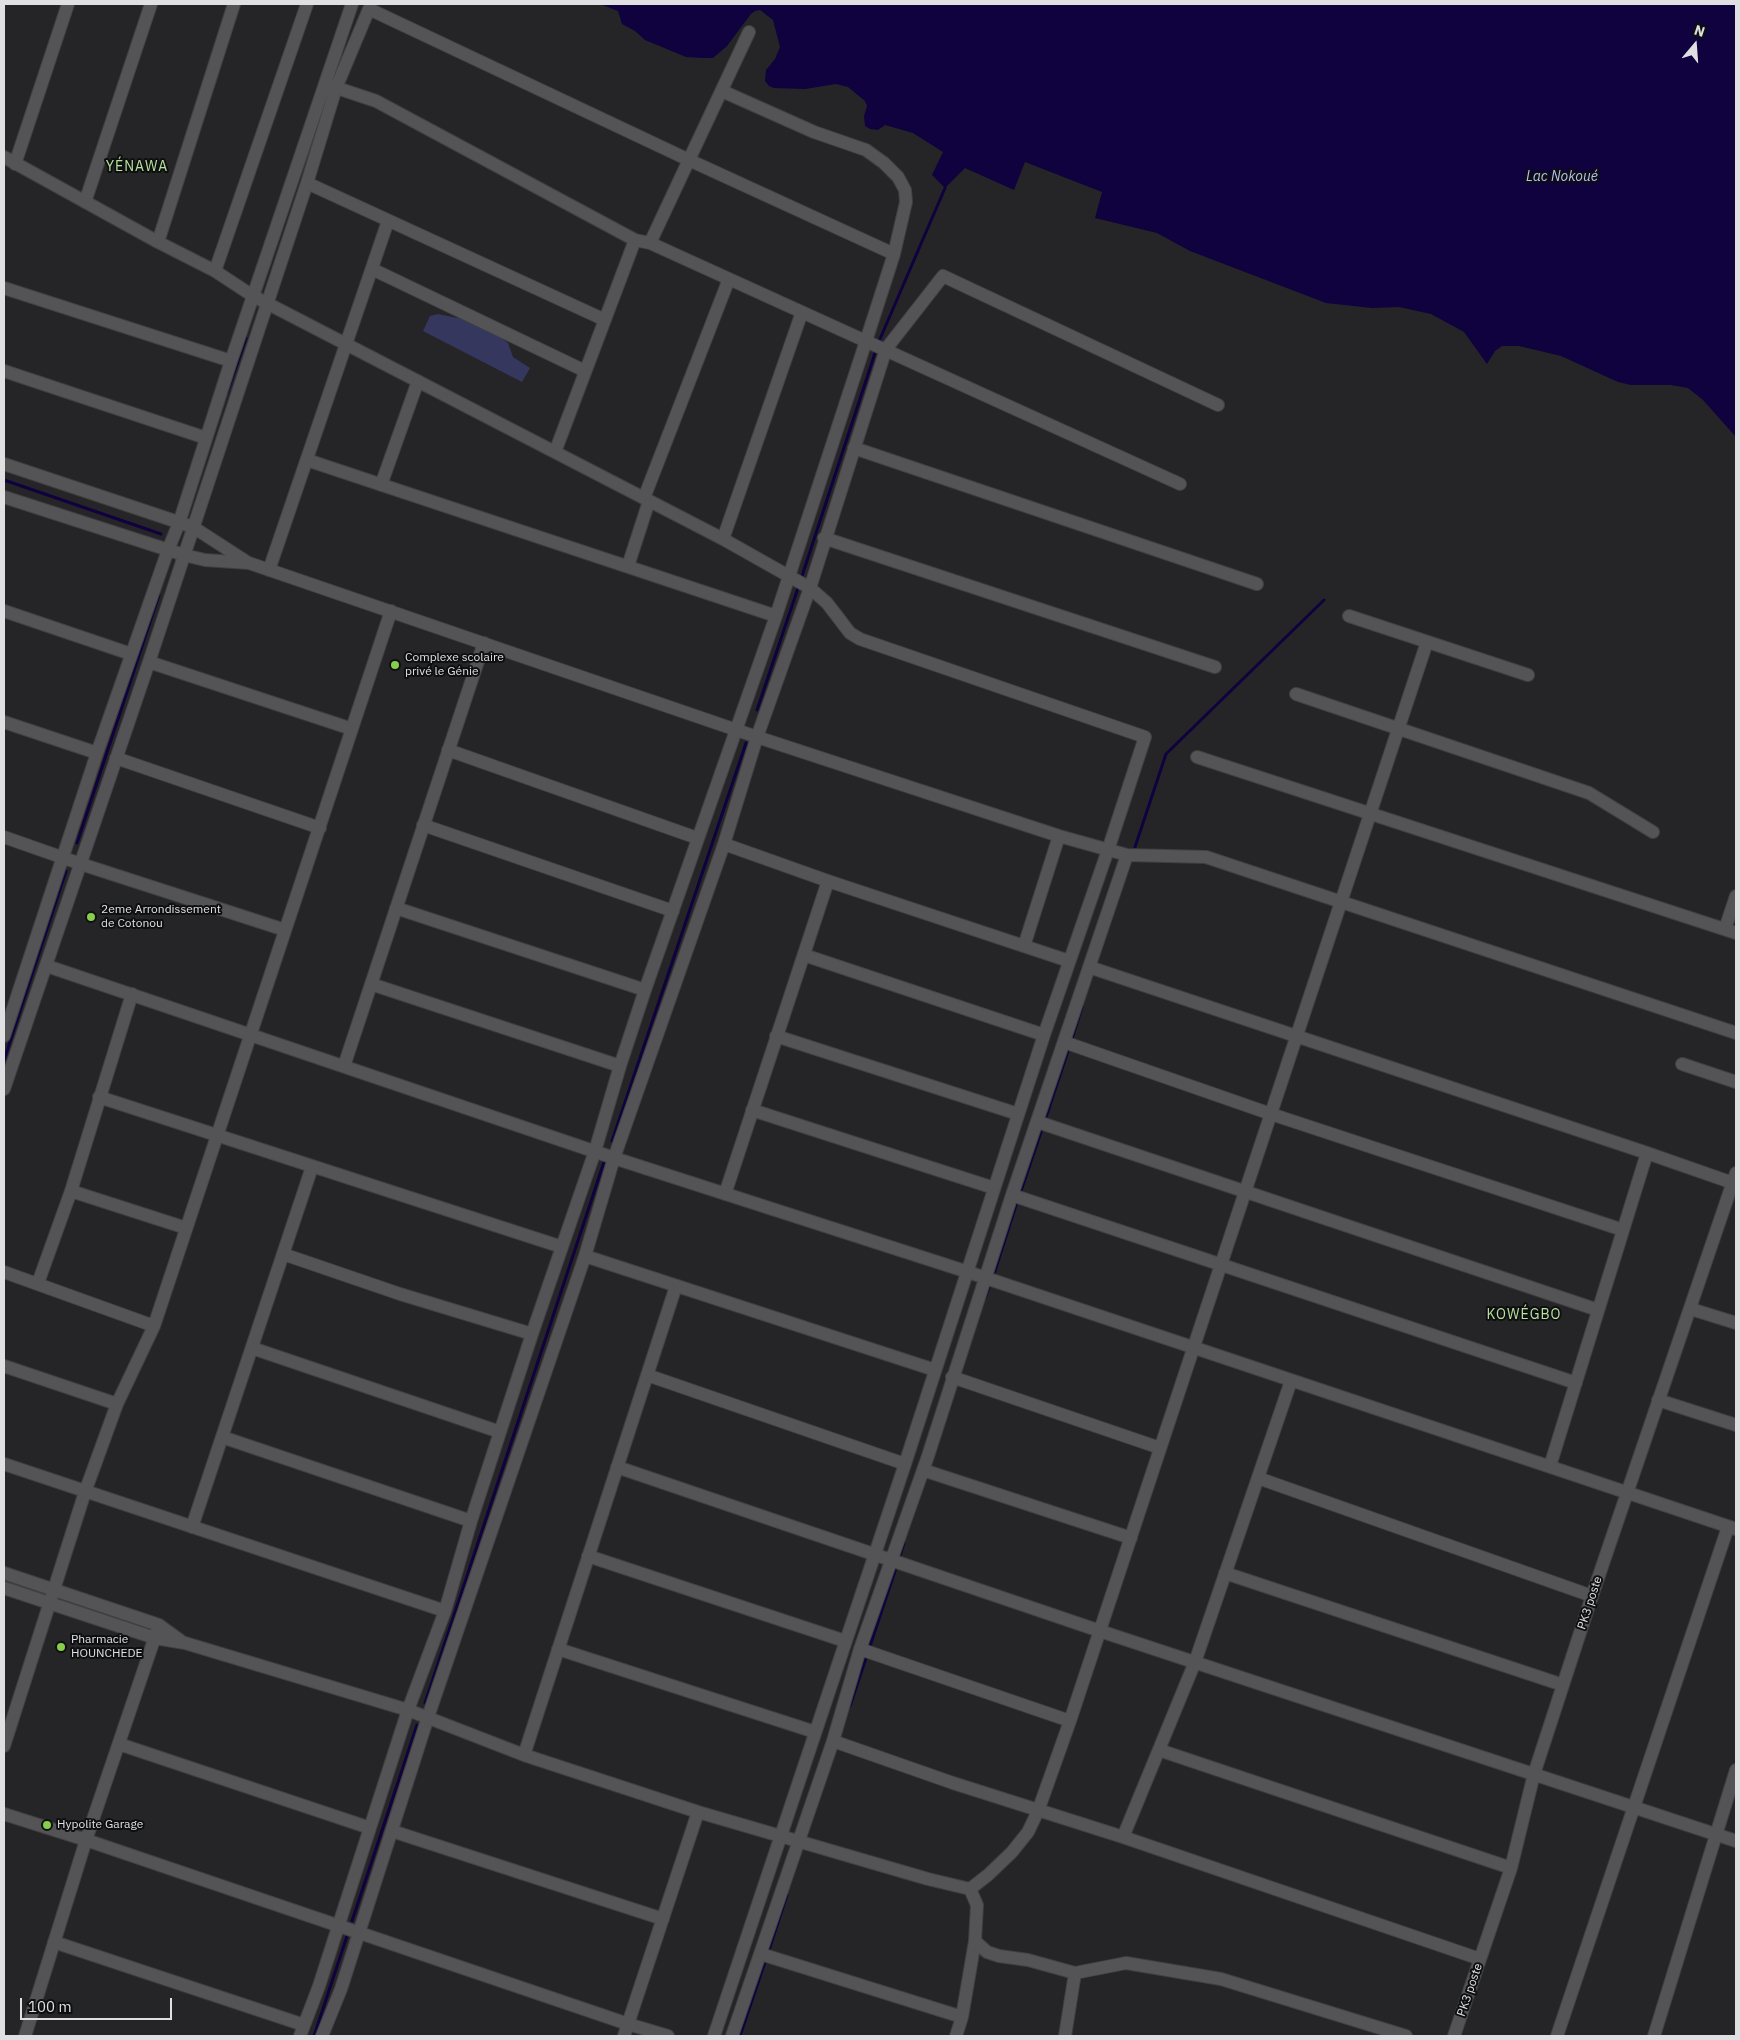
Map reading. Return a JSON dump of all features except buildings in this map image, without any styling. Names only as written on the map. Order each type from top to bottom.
[{"type":"street","points":[[15,164],[68,4]]},
{"type":"street","points":[[85,202],[151,4]]},
{"type":"street","points":[[158,242],[234,4]]},
{"type":"street","points":[[215,271],[307,4]]},
{"type":"street","points":[[4,1089],[149,662],[266,302],[307,183],[352,4]]},
{"type":"street","points":[[4,1036],[64,858],[97,752],[179,523],[254,296],[331,86],[369,8],[689,160],[894,254]]},
{"type":"street","points":[[650,243],[749,32]]},
{"type":"street","points":[[331,86],[376,101],[635,240],[650,243],[1180,484]]},
{"type":"street","points":[[54,1942],[302,2031],[319,1986],[408,1710],[445,1611],[471,1521],[532,1334],[595,1151],[645,990],[776,616],[894,254],[906,202],[904,190],[898,176],[866,150],[814,132],[722,91]]},
{"type":"street","points":[[4,158],[215,271],[254,296],[723,539],[810,588],[827,603],[850,632],[872,645],[1145,737],[1044,1035],[968,1272],[908,1449],[905,1464],[714,2036]]},
{"type":"street","points":[[307,183],[605,320]]},
{"type":"street","points":[[269,570],[388,221]]},
{"type":"street","points":[[555,452],[635,240]]},
{"type":"street","points":[[372,269],[585,371]]},
{"type":"street","points":[[325,2035],[428,1717],[585,1256],[614,1158],[724,844],[757,737],[810,588],[824,538],[886,349],[943,276],[1218,405]]},
{"type":"street","points":[[628,566],[646,500],[728,279]]},
{"type":"street","points":[[4,288],[231,361]]},
{"type":"street","points":[[723,539],[802,312]]},
{"type":"street","points":[[4,371],[206,438]]},
{"type":"street","points":[[381,485],[418,381]]},
{"type":"street","points":[[854,448],[1257,584]]},
{"type":"street","points":[[307,460],[776,616]]},
{"type":"street","points":[[4,464],[193,527],[249,563],[757,737],[1059,836],[1108,850],[1128,855],[1206,857],[1736,1033]]},
{"type":"street","points":[[4,497],[184,555],[205,560],[249,563]]},
{"type":"street","points":[[824,538],[1215,667]]},
{"type":"street","points":[[4,611],[131,654]]},
{"type":"street","points":[[4,1746],[85,1492],[117,1404],[154,1326],[391,611]]},
{"type":"street","points":[[1349,616],[1528,675]]},
{"type":"street","points":[[970,1889],[1012,1852],[1028,1832],[1038,1811],[1100,1631],[1427,642]]},
{"type":"street","points":[[344,1066],[484,643]]},
{"type":"street","points":[[149,662],[352,729]]},
{"type":"street","points":[[1296,694],[1589,793],[1653,832]]},
{"type":"street","points":[[4,722],[97,752]]},
{"type":"street","points":[[448,750],[697,838]]},
{"type":"street","points":[[116,758],[320,828]]},
{"type":"street","points":[[1197,758],[1731,931],[1736,896]]},
{"type":"street","points":[[423,825],[673,911]]},
{"type":"street","points":[[1024,946],[1059,836]]},
{"type":"street","points":[[4,837],[285,930]]},
{"type":"street","points":[[724,844],[828,881],[1069,961]]},
{"type":"street","points":[[732,2036],[833,1741],[860,1649],[893,1560],[1012,1195],[1128,855]]},
{"type":"street","points":[[725,1194],[828,881]]},
{"type":"street","points":[[396,908],[645,990]]},
{"type":"street","points":[[804,955],[1044,1035]]},
{"type":"street","points":[[47,966],[614,1158],[968,1272],[1732,1528],[1557,2036]]},
{"type":"street","points":[[1089,967],[1296,1038],[1647,1153],[1735,1178]]},
{"type":"street","points":[[371,984],[620,1066]]},
{"type":"street","points":[[38,1284],[71,1191],[132,994]]},
{"type":"street","points":[[776,1036],[1018,1114]]},
{"type":"street","points":[[1064,1042],[1271,1114],[1623,1230]]},
{"type":"street","points":[[1682,1064],[1736,1082]]},
{"type":"street","points":[[99,1097],[562,1247]]},
{"type":"street","points":[[752,1110],[994,1188]]},
{"type":"street","points":[[1038,1122],[1598,1310]]},
{"type":"street","points":[[1550,1466],[1647,1153]]},
{"type":"street","points":[[192,1527],[312,1167]]},
{"type":"street","name":"PK3 poste","points":[[1454,2036],[1511,1868],[1534,1774],[1592,1596],[1735,1178]]},
{"type":"street","points":[[71,1191],[186,1228]]},
{"type":"street","points":[[1012,1195],[1576,1383]]},
{"type":"street","points":[[283,1254],[400,1294],[532,1334]]},
{"type":"street","points":[[585,1256],[935,1370]]},
{"type":"street","points":[[4,1272],[154,1326]]},
{"type":"street","points":[[524,1755],[676,1286]]},
{"type":"street","points":[[1691,1309],[1736,1323]]},
{"type":"street","points":[[252,1348],[500,1432]]},
{"type":"street","points":[[4,1366],[117,1404]]},
{"type":"street","points":[[647,1375],[905,1464]]},
{"type":"street","points":[[952,1378],[1160,1448]]},
{"type":"street","points":[[1124,1837],[1195,1662],[1291,1381]]},
{"type":"street","points":[[1658,1400],[1736,1425]]},
{"type":"street","points":[[222,1437],[471,1521]]},
{"type":"street","points":[[908,1449],[928,1456]]},
{"type":"street","points":[[4,1464],[445,1611]]},
{"type":"street","points":[[617,1467],[1100,1631],[1736,1841]]},
{"type":"street","points":[[923,1470],[1130,1538]]},
{"type":"street","points":[[1258,1478],[1592,1596]]},
{"type":"street","points":[[588,1556],[845,1641]]},
{"type":"street","points":[[4,1572],[159,1625],[185,1643]]},
{"type":"street","points":[[1225,1573],[1563,1685]]},
{"type":"street","points":[[4,1588],[155,1638],[185,1643],[408,1710],[524,1755],[698,1812],[928,1879],[970,1889],[977,1905],[976,1941],[962,2017],[956,2036]]},
{"type":"street","points":[[25,2036],[86,1840],[159,1625]]},
{"type":"street","points":[[558,1649],[815,1732]]},
{"type":"street","points":[[860,1649],[1070,1721]]},
{"type":"street","points":[[833,1741],[1038,1811],[1124,1837],[1480,1959]]},
{"type":"street","points":[[119,1744],[370,1828]]},
{"type":"street","points":[[1159,1750],[1511,1868]]},
{"type":"street","points":[[1654,2036],[1736,1770]]},
{"type":"street","points":[[626,2030],[698,1812]]},
{"type":"street","points":[[4,1814],[338,1925],[626,2030],[668,2036]]},
{"type":"street","points":[[392,1831],[662,1919]]},
{"type":"street","points":[[976,1941],[988,1952],[999,1956],[1028,1960],[1076,1973],[1126,1963],[1153,1966],[1221,1979],[1406,2036]]},
{"type":"street","points":[[760,1954],[962,2017]]},
{"type":"street","points":[[1065,2036],[1076,1973]]},
{"type":"shaded area","points":[[438,314],[462,319],[493,332],[508,343],[513,357],[530,368],[522,382],[423,331],[430,316]]},
{"type":"water","name":"Lac Nokoué","points":[[600,4],[1736,4],[1736,437],[1703,400],[1688,388],[1671,385],[1631,385],[1618,382],[1561,356],[1519,346],[1502,346],[1495,351],[1487,364],[1464,332],[1431,314],[1399,307],[1372,308],[1326,303],[1190,251],[1157,233],[1095,218],[1102,192],[1025,162],[1014,190],[965,168],[945,188],[932,175],[943,152],[913,133],[885,125],[878,130],[865,126],[864,116],[867,106],[865,101],[848,87],[836,84],[805,89],[774,88],[769,86],[765,81],[766,70],[775,59],[780,47],[773,20],[760,10],[751,14],[727,46],[713,58],[703,58],[686,57],[645,40],[635,31],[622,24],[618,11]]},
{"type":"waterway","points":[[336,68],[344,53]]},
{"type":"waterway","points":[[880,339],[945,188]]},
{"type":"waterway","points":[[227,393],[246,338]]},
{"type":"waterway","points":[[801,579],[876,350]]},
{"type":"waterway","points":[[4,480],[161,534]]},
{"type":"waterway","points":[[757,710],[799,585]]},
{"type":"waterway","points":[[77,843],[159,595]]},
{"type":"waterway","points":[[1135,847],[1166,754],[1324,600]]},
{"type":"waterway","points":[[612,1141],[746,743]]},
{"type":"waterway","points":[[4,1060],[66,871]]},
{"type":"waterway","points":[[1071,1042],[1082,1007]]},
{"type":"waterway","points":[[1045,1120],[1069,1048]]},
{"type":"waterway","points":[[1020,1194],[1043,1126]]},
{"type":"waterway","points":[[425,1703],[604,1162]]},
{"type":"waterway","points":[[993,1277],[1018,1199]]},
{"type":"waterway","points":[[985,1298],[991,1282]]},
{"type":"waterway","points":[[899,1559],[904,1543]]},
{"type":"waterway","points":[[869,1649],[897,1565]]},
{"type":"waterway","points":[[850,1706],[867,1655]]},
{"type":"waterway","points":[[352,1921],[417,1725]]},
{"type":"waterway","points":[[768,1953],[787,1895]]},
{"type":"waterway","points":[[314,2036],[348,1933]]},
{"type":"waterway","points":[[740,2036],[766,1959]]},
{"type":"place","name":"Complexe scolaire privé le Génie","points":[[395,665]]},
{"type":"place","name":"2eme Arrondissement de Cotonou","points":[[91,917]]},
{"type":"place","name":"Pharmacie HOUNCHEDE","points":[[61,1647]]},
{"type":"place","name":"Hypolite Garage","points":[[47,1825]]},
{"type":"district","name":"YÉNAWA","points":[[137,167]]},
{"type":"district","name":"KOWÉGBO","points":[[1524,1315]]}]
